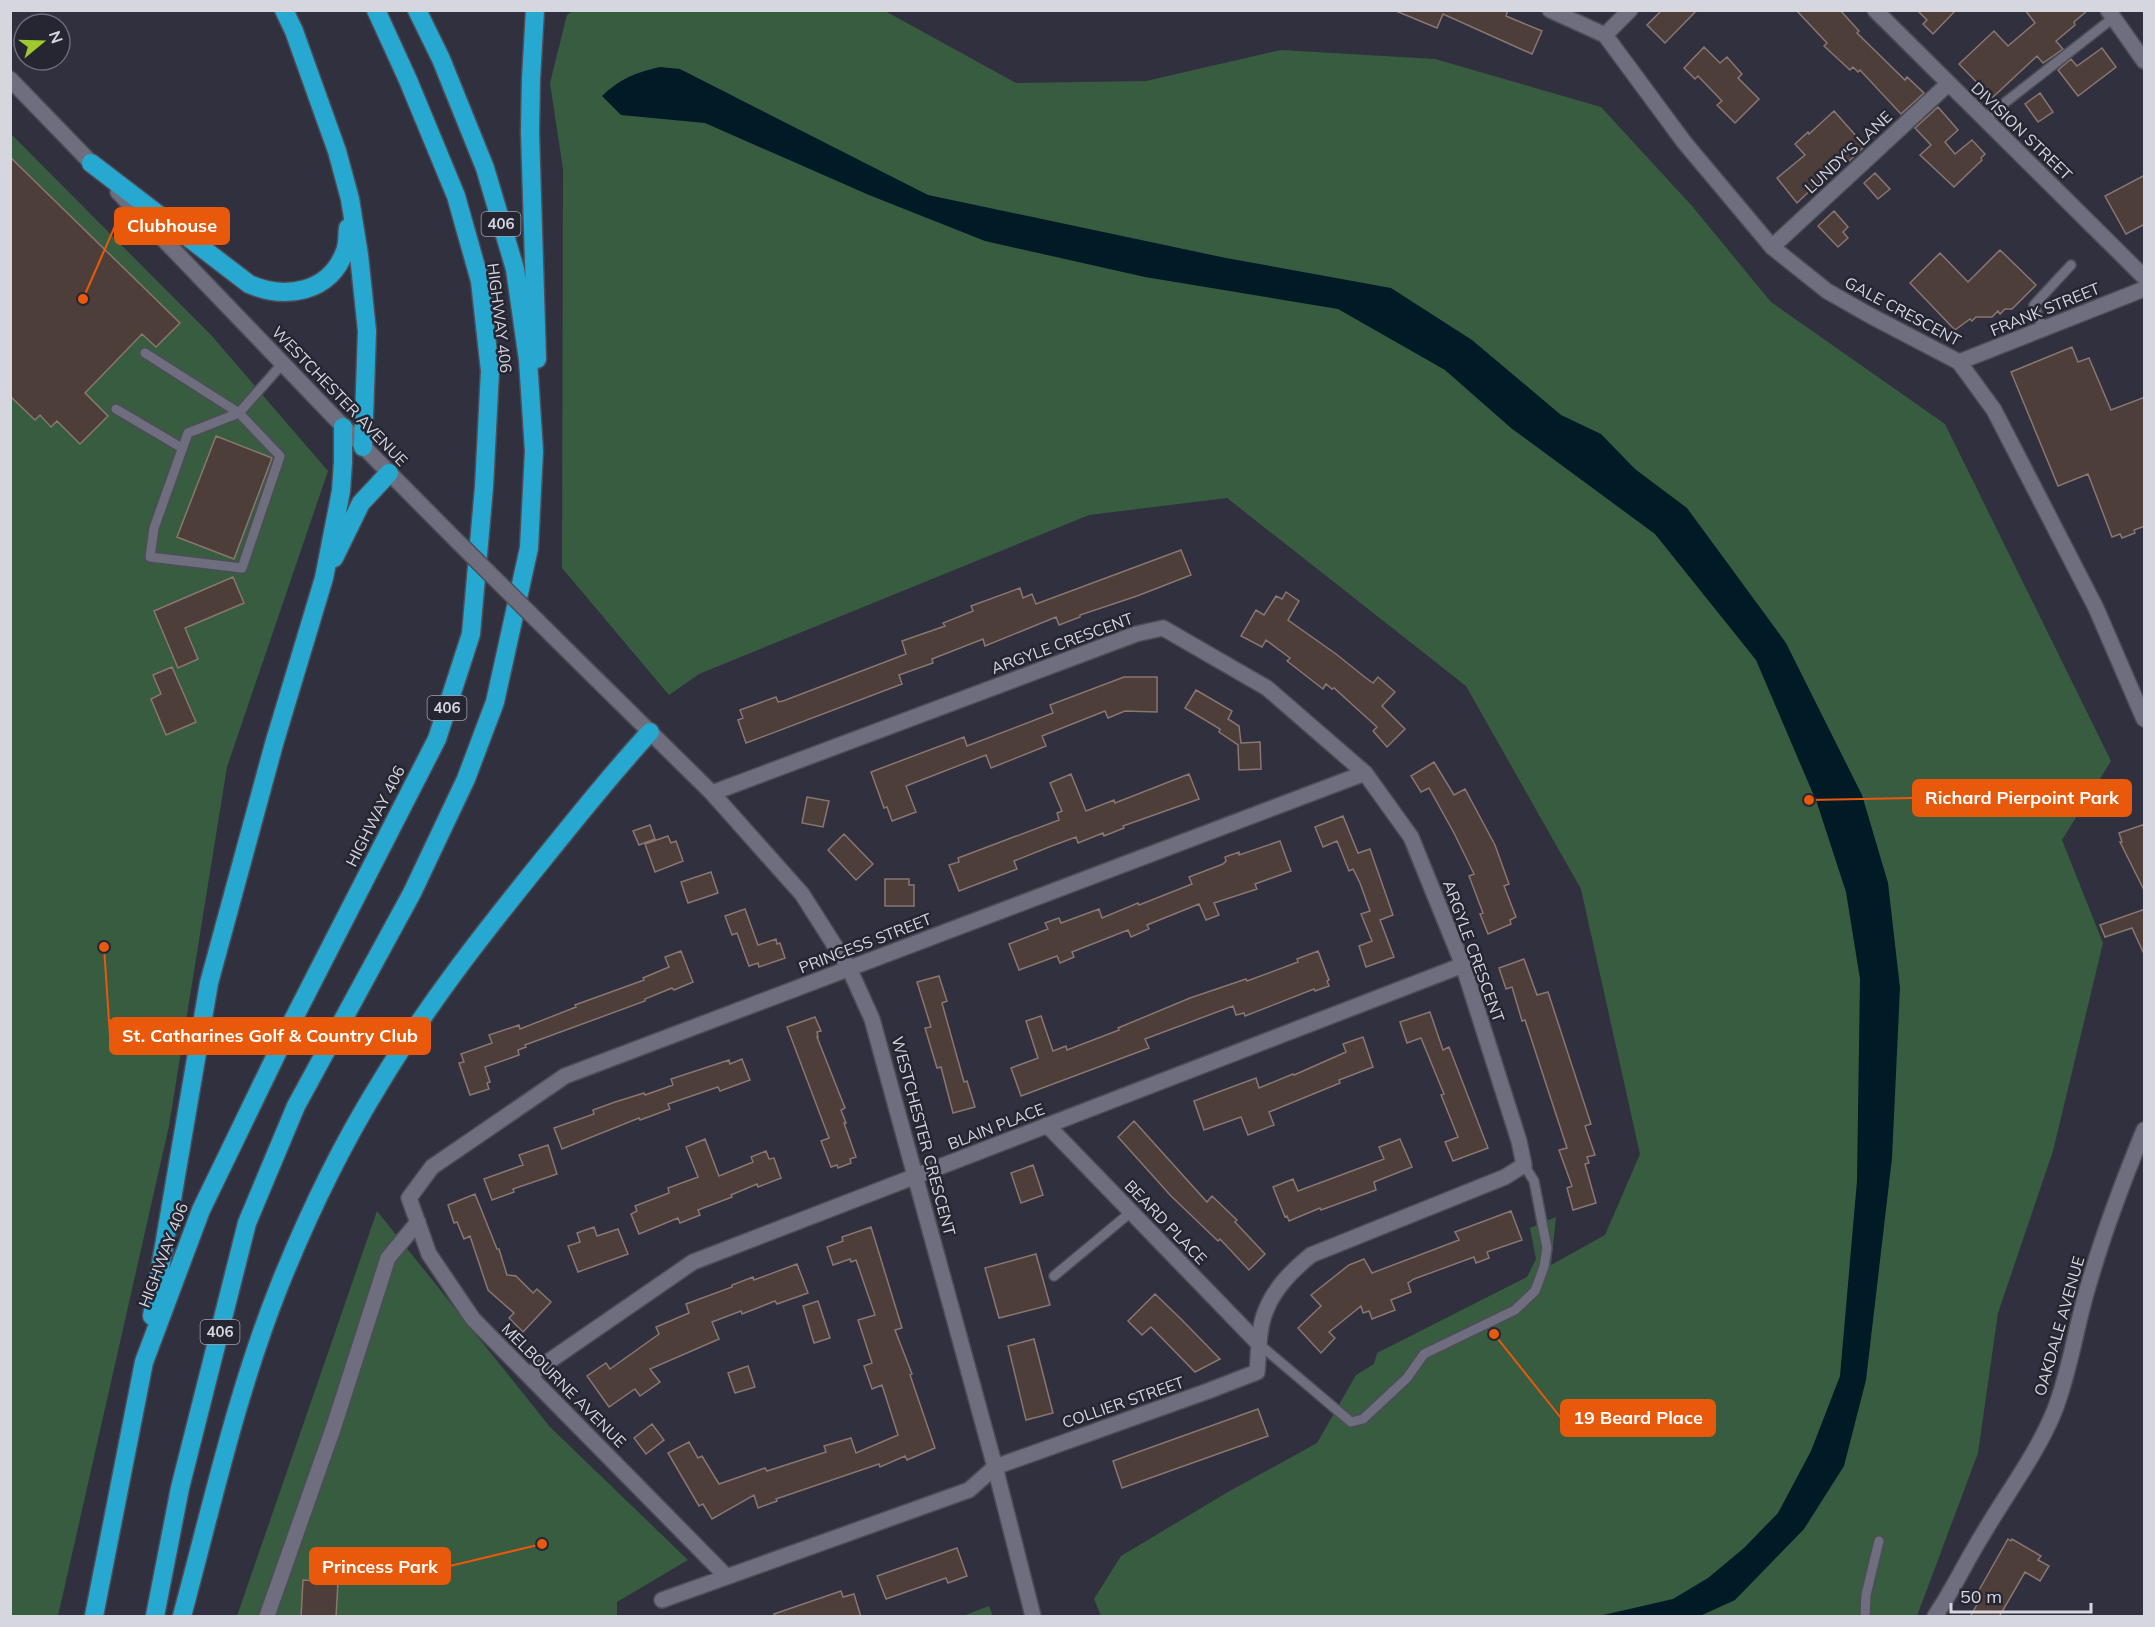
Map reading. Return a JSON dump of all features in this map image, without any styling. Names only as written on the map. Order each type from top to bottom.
[{"type":"highway","points":[[284,10],[294,31],[338,151],[350,199],[367,331],[363,447]]},
{"type":"highway","name":"HIGHWAY 406","points":[[94,1617],[144,1362],[201,1210],[295,1016],[437,739],[471,634],[484,487],[490,371],[480,281],[456,196],[376,10]]},
{"type":"highway","name":"HIGHWAY 406","points":[[155,1617],[180,1488],[247,1222],[296,1106],[412,892],[466,779],[495,702],[529,548],[534,451],[528,360],[515,269],[484,168],[441,59],[417,10]]},
{"type":"highway","points":[[534,451],[537,335],[531,190],[531,79],[535,10]]},
{"type":"highway","points":[[91,163],[249,284],[265,291],[287,293],[308,290],[326,279],[338,267],[346,249],[350,199]]},
{"type":"highway","points":[[144,1362],[209,983],[274,744],[324,578],[341,491],[343,427]]},
{"type":"highway","points":[[324,578],[362,503],[389,473]]},
{"type":"highway","points":[[182,1617],[262,1331],[295,1250],[344,1146],[377,1088],[445,986],[504,909],[650,732]]},
{"type":"street","name":"GALE CRESCENT","points":[[1551,10],[1605,35],[1684,142],[1772,247],[1827,291],[1959,362],[1994,410],[2096,608],[2145,718]]},
{"type":"street","points":[[1605,35],[1630,10]]},
{"type":"street","name":"DIVISION STREET","points":[[1875,10],[2145,277]]},
{"type":"street","points":[[2111,14],[2145,61]]},
{"type":"street","name":"WESTCHESTER AVENUE","points":[[10,79],[343,427],[650,732]]},
{"type":"street","name":"LUNDY'S LANE","points":[[1772,247],[1948,84]]},
{"type":"street","name":"FRANK STREET","points":[[1959,362],[2145,289]]},
{"type":"street","name":"ARGYLE CRESCENT","points":[[712,793],[1136,634],[1163,628],[1267,688],[1365,773],[1411,837],[1463,965],[1519,1141],[1524,1165]]},
{"type":"street","name":"WESTCHESTER CRESCENT","points":[[650,732],[712,793],[802,894],[849,968],[873,1019],[995,1467],[1033,1617]]},
{"type":"street","name":"PRINCESS STREET","points":[[409,1198],[432,1167],[564,1076],[1365,773]]},
{"type":"street","name":"BLAIN PLACE","points":[[530,1375],[693,1262],[1463,965]]},
{"type":"street","name":"BEARD PLACE","points":[[1047,1125],[1259,1344]]},
{"type":"street","name":"OAKDALE AVENUE","points":[[1935,1617],[1982,1534],[2030,1458],[2053,1413],[2070,1367],[2089,1282],[2113,1206],[2145,1130]]},
{"type":"street","name":"COLLIER STREET","points":[[662,1600],[969,1490],[995,1467],[1208,1391],[1257,1371],[1265,1310],[1287,1276],[1311,1255],[1505,1178],[1524,1165]]},
{"type":"street","name":"MELBOURNE AVENUE","points":[[409,1198],[429,1254],[472,1319],[530,1375],[726,1576]]},
{"type":"street","points":[[267,1617],[330,1437],[388,1258],[418,1222]]},
{"type":"lane","points":[[1984,119],[2111,14]]},
{"type":"lane","points":[[2043,329],[2034,305],[2071,265]]},
{"type":"lane","points":[[145,353],[238,413],[280,456],[242,568],[150,557],[154,528],[188,433],[238,413],[283,363]]},
{"type":"lane","points":[[116,409],[182,448]]},
{"type":"lane","points":[[1259,1344],[1351,1422],[1363,1419],[1407,1378],[1424,1354],[1515,1310],[1534,1291],[1544,1268],[1547,1248],[1534,1180],[1524,1165]]},
{"type":"lane","points":[[1054,1276],[1131,1212]]},
{"type":"lane","points":[[1865,1617],[1866,1595],[1879,1541]]},
{"type":"green space","points":[[574,10],[885,11],[1016,83],[1146,81],[1281,50],[1435,59],[1601,107],[1692,206],[1771,302],[1945,424],[2111,761],[2062,840],[2103,943],[2053,1151],[1998,1313],[1978,1453],[1917,1616],[1101,1616],[1094,1599],[1121,1556],[1228,1492],[1317,1443],[1356,1375],[1374,1364],[1377,1353],[1527,1277],[1536,1259],[1530,1228],[1556,1217],[1551,1265],[1605,1235],[1640,1154],[1581,889],[1466,686],[1227,498],[1089,515],[699,674],[669,695],[562,568],[563,169],[550,83],[567,15]]},
{"type":"green space","points":[[10,133],[212,336],[328,471],[227,767],[169,1126],[58,1616],[10,1616]]},
{"type":"green space","points":[[377,1211],[550,1427],[688,1560],[617,1602],[617,1616],[237,1616]]},
{"type":"green space","points":[[989,1606],[993,1616],[963,1616]]},
{"type":"water","points":[[660,67],[680,69],[928,195],[1226,258],[1391,288],[1472,340],[1561,415],[1601,434],[1635,469],[1687,508],[1786,643],[1862,795],[1888,883],[1900,988],[1892,1158],[1866,1380],[1844,1466],[1804,1529],[1735,1600],[1700,1616],[1599,1616],[1673,1599],[1708,1578],[1744,1548],[1778,1513],[1811,1451],[1840,1376],[1857,1181],[1860,979],[1846,892],[1817,803],[1756,660],[1655,534],[1511,428],[1445,370],[1338,309],[1145,277],[985,241],[869,195],[705,123],[621,115],[602,96],[629,77]]},
{"type":"building","points":[[1508,10],[1506,16],[1542,31],[1532,54],[1443,14],[1437,28],[1396,11]]},
{"type":"building","points":[[1662,10],[1697,10],[1665,43],[1647,25]]},
{"type":"building","points":[[1796,10],[1840,10],[1859,31],[1857,33],[1905,80],[1907,77],[1924,93],[1901,114],[1860,70],[1858,72],[1853,67],[1850,70],[1824,46],[1827,43]]},
{"type":"building","points":[[1917,10],[1956,10],[1933,34],[1923,24],[1927,20]]},
{"type":"building","points":[[2025,10],[2088,10],[2056,41],[2063,49],[2043,63],[2037,56],[1992,98],[1959,64],[1994,31],[2008,46],[2035,23]]},
{"type":"building","points":[[1704,47],[1720,63],[1727,57],[1742,74],[1738,78],[1759,99],[1735,123],[1717,105],[1722,101],[1698,76],[1695,79],[1684,68]]},
{"type":"building","points":[[2102,48],[2116,67],[2078,96],[2058,70],[2071,59],[2077,66]]},
{"type":"building","points":[[2040,93],[2053,112],[2038,122],[2025,104]]},
{"type":"building","points":[[1938,107],[1958,130],[1945,142],[1955,154],[1972,140],[1985,154],[1982,160],[1954,187],[1920,155],[1931,145],[1915,128]]},
{"type":"building","points":[[1834,111],[1865,146],[1849,161],[1845,157],[1797,203],[1777,178],[1805,155],[1795,144]]},
{"type":"building","points":[[10,157],[180,323],[156,347],[142,334],[85,393],[108,416],[80,444],[57,421],[51,427],[40,415],[35,420],[10,396]]},
{"type":"building","points":[[1875,173],[1890,189],[1878,199],[1864,183]]},
{"type":"building","points":[[2145,175],[2145,224],[2126,234],[2105,196]]},
{"type":"building","points":[[1834,211],[1848,227],[1843,232],[1848,238],[1838,247],[1818,226]]},
{"type":"building","points":[[2000,250],[2036,285],[2012,309],[2005,309],[2000,314],[1998,311],[1992,317],[1976,317],[1972,321],[1970,319],[1955,330],[1910,283],[1940,253],[1968,282]]},
{"type":"building","points":[[2072,347],[2078,362],[2089,358],[2111,410],[2145,397],[2145,526],[2122,538],[2120,534],[2112,537],[2088,474],[2058,486],[2011,372]]},
{"type":"building","points":[[216,436],[272,458],[234,559],[177,537]]},
{"type":"building","points":[[1181,550],[1191,575],[1080,615],[1080,617],[1059,625],[1056,617],[985,646],[983,639],[932,659],[933,663],[899,675],[902,684],[746,743],[738,720],[743,718],[740,710],[776,697],[778,702],[783,701],[906,654],[902,641],[945,626],[943,623],[973,611],[971,606],[1020,588],[1023,598],[1032,594],[1036,604]]},
{"type":"building","points":[[233,577],[244,603],[185,628],[198,659],[178,668],[154,611]]},
{"type":"building","points":[[1286,592],[1299,601],[1288,620],[1373,683],[1378,677],[1395,692],[1382,706],[1405,729],[1387,747],[1373,731],[1377,727],[1334,688],[1326,684],[1323,689],[1287,661],[1290,658],[1266,640],[1262,647],[1241,636],[1256,610],[1264,615],[1276,596],[1282,599]]},
{"type":"building","points":[[172,667],[196,722],[166,735],[151,699],[161,694],[153,675]]},
{"type":"building","points":[[1124,677],[1157,677],[1157,712],[1125,711],[1108,718],[1105,711],[1042,736],[1046,746],[991,768],[986,755],[906,786],[916,812],[892,821],[887,807],[884,808],[871,772],[964,737],[967,746],[1053,713],[1050,705]]},
{"type":"building","points":[[1196,690],[1232,711],[1228,719],[1239,726],[1241,743],[1260,742],[1261,769],[1239,770],[1238,745],[1219,732],[1220,729],[1185,708]]},
{"type":"building","points":[[1434,762],[1454,795],[1465,789],[1495,845],[1509,884],[1504,886],[1516,917],[1510,920],[1511,924],[1488,934],[1469,876],[1474,874],[1429,788],[1421,792],[1411,776]]},
{"type":"building","points":[[1071,774],[1086,811],[1114,800],[1115,803],[1189,774],[1199,799],[1123,826],[1124,828],[1104,836],[1103,833],[1078,843],[1076,837],[1049,847],[1014,861],[1017,869],[959,891],[949,865],[959,862],[958,858],[1059,820],[1057,813],[1062,811],[1050,783]]},
{"type":"building","points":[[807,797],[829,801],[823,827],[802,823]]},
{"type":"building","points":[[1343,816],[1358,853],[1370,849],[1393,915],[1380,920],[1394,957],[1366,967],[1359,946],[1372,941],[1361,914],[1370,911],[1360,883],[1353,869],[1349,871],[1337,841],[1323,847],[1315,827]]},
{"type":"building","points":[[2145,824],[2145,892],[2120,842],[2122,842],[2119,833]]},
{"type":"building","points":[[650,825],[655,839],[639,845],[633,831]]},
{"type":"building","points":[[844,834],[873,864],[856,880],[828,850]]},
{"type":"building","points":[[668,836],[671,843],[676,841],[683,861],[655,872],[645,844]]},
{"type":"building","points":[[1280,841],[1291,871],[1255,884],[1257,889],[1214,903],[1219,915],[1206,920],[1199,904],[1147,925],[1149,929],[1131,937],[1128,930],[1072,952],[1074,957],[1060,963],[1057,956],[1019,970],[1009,944],[1048,929],[1045,923],[1059,918],[1061,923],[1099,909],[1102,918],[1192,884],[1189,877],[1223,864],[1226,861],[1225,857],[1239,852],[1239,855]]},
{"type":"building","points":[[711,872],[718,893],[688,903],[681,882]]},
{"type":"building","points":[[885,879],[909,879],[909,885],[914,885],[914,906],[885,906]]},
{"type":"building","points":[[745,909],[758,945],[776,939],[777,944],[780,943],[785,958],[759,967],[758,963],[749,966],[737,933],[732,935],[725,916]]},
{"type":"building","points":[[2145,909],[2145,956],[2132,928],[2105,937],[2100,925]]},
{"type":"building","points":[[681,951],[693,982],[525,1045],[526,1047],[518,1050],[519,1055],[485,1067],[490,1082],[487,1083],[489,1089],[470,1095],[459,1063],[464,1062],[461,1054],[492,1043],[489,1035],[519,1025],[520,1029],[576,1007],[575,1005],[644,980],[643,978],[669,967],[665,957]]},
{"type":"building","points":[[1318,951],[1329,986],[1315,991],[1314,989],[1245,1016],[1244,1013],[1236,1015],[1233,1006],[1145,1039],[1149,1048],[1021,1096],[1011,1068],[1038,1058],[1026,1021],[1041,1016],[1053,1051],[1066,1046],[1067,1050],[1119,1030],[1118,1028],[1190,998],[1246,979],[1247,981],[1298,962],[1297,959]]},
{"type":"building","points":[[1524,959],[1537,995],[1548,992],[1591,1124],[1585,1126],[1595,1155],[1587,1157],[1589,1163],[1585,1164],[1596,1203],[1573,1210],[1567,1188],[1572,1186],[1559,1150],[1567,1148],[1525,1020],[1522,1021],[1512,987],[1506,989],[1499,968]]},
{"type":"building","points":[[939,976],[947,1001],[942,1003],[964,1082],[967,1081],[975,1107],[953,1113],[941,1067],[937,1068],[925,1028],[931,1027],[917,982]]},
{"type":"building","points":[[1430,1012],[1443,1050],[1449,1047],[1488,1148],[1453,1161],[1445,1142],[1458,1137],[1441,1095],[1444,1094],[1421,1038],[1407,1043],[1400,1022]]},
{"type":"building","points":[[815,1017],[821,1031],[817,1032],[817,1037],[845,1108],[841,1110],[856,1157],[850,1159],[851,1163],[838,1168],[837,1165],[831,1167],[821,1141],[829,1138],[787,1027]]},
{"type":"building","points":[[1363,1037],[1373,1067],[1269,1112],[1274,1125],[1248,1135],[1241,1117],[1204,1130],[1194,1101],[1256,1078],[1259,1088],[1294,1075],[1346,1052],[1343,1044]]},
{"type":"building","points":[[742,1059],[750,1080],[720,1091],[718,1087],[668,1104],[670,1109],[640,1120],[639,1118],[562,1149],[554,1128],[594,1114],[593,1110],[615,1102],[673,1085],[671,1079],[729,1060],[730,1064]]},
{"type":"building","points":[[1134,1121],[1207,1202],[1212,1196],[1237,1220],[1235,1222],[1265,1254],[1249,1270],[1220,1239],[1218,1241],[1171,1196],[1118,1137]]},
{"type":"building","points":[[705,1139],[719,1176],[753,1162],[751,1157],[766,1151],[769,1159],[774,1158],[781,1178],[758,1187],[757,1184],[731,1195],[732,1197],[698,1210],[700,1215],[680,1223],[678,1218],[639,1234],[631,1214],[637,1211],[635,1206],[669,1193],[668,1188],[698,1177],[686,1147]]},
{"type":"building","points":[[1400,1139],[1412,1167],[1374,1182],[1376,1190],[1321,1210],[1320,1208],[1289,1221],[1287,1216],[1285,1217],[1273,1187],[1293,1179],[1298,1191],[1384,1159],[1379,1147]]},
{"type":"building","points":[[548,1145],[557,1174],[513,1189],[514,1192],[492,1200],[484,1179],[523,1165],[519,1155]]},
{"type":"building","points":[[1033,1165],[1043,1195],[1021,1203],[1011,1173]]},
{"type":"building","points":[[475,1194],[497,1249],[499,1249],[507,1275],[516,1276],[533,1293],[537,1289],[551,1302],[523,1332],[509,1318],[514,1313],[488,1290],[470,1236],[464,1239],[457,1222],[454,1223],[448,1205]]},
{"type":"building","points":[[1511,1211],[1522,1240],[1487,1252],[1489,1258],[1476,1263],[1474,1257],[1414,1279],[1408,1283],[1411,1292],[1391,1300],[1395,1310],[1372,1319],[1369,1311],[1363,1313],[1361,1306],[1329,1332],[1335,1338],[1321,1353],[1298,1328],[1321,1306],[1311,1295],[1349,1265],[1364,1259],[1372,1273],[1459,1240],[1455,1232]]},
{"type":"building","points":[[594,1227],[597,1236],[618,1229],[628,1254],[578,1272],[568,1246],[580,1242],[577,1233]]},
{"type":"building","points":[[871,1227],[902,1328],[895,1330],[912,1374],[910,1375],[935,1448],[907,1460],[905,1456],[880,1467],[879,1464],[776,1499],[777,1501],[758,1508],[754,1495],[712,1519],[703,1504],[699,1506],[668,1453],[689,1442],[698,1458],[702,1456],[719,1484],[765,1468],[767,1471],[826,1452],[824,1446],[851,1438],[856,1453],[898,1435],[882,1385],[872,1389],[864,1366],[872,1363],[858,1320],[875,1315],[856,1260],[851,1262],[850,1259],[833,1265],[827,1247],[843,1241],[842,1237]]},
{"type":"building","points":[[1036,1254],[1050,1305],[999,1318],[985,1268]]},
{"type":"building","points":[[797,1264],[808,1293],[777,1304],[775,1301],[742,1314],[741,1311],[712,1322],[719,1339],[650,1369],[660,1382],[640,1396],[635,1389],[609,1407],[587,1376],[606,1363],[610,1369],[659,1334],[656,1327],[689,1313],[686,1304],[753,1277],[754,1280]]},
{"type":"building","points":[[1155,1294],[1220,1359],[1195,1372],[1151,1327],[1142,1335],[1128,1321]]},
{"type":"building","points":[[818,1301],[830,1338],[814,1343],[803,1306]]},
{"type":"building","points":[[1034,1339],[1053,1413],[1026,1420],[1008,1346]]},
{"type":"building","points":[[748,1366],[755,1387],[735,1393],[728,1373]]},
{"type":"building","points":[[1258,1409],[1268,1436],[1122,1488],[1113,1461]]},
{"type":"building","points":[[652,1424],[664,1440],[646,1454],[634,1438]]},
{"type":"building","points":[[2008,1539],[2011,1541],[2012,1539],[2041,1556],[2038,1560],[2049,1566],[2040,1581],[2025,1572],[1999,1617],[1970,1617],[1979,1601],[1974,1599]]},
{"type":"building","points":[[957,1548],[967,1576],[948,1583],[946,1578],[886,1599],[877,1576]]},
{"type":"building","points":[[303,1580],[338,1582],[336,1617],[301,1617]]},
{"type":"building","points":[[841,1591],[843,1597],[854,1594],[861,1617],[775,1617],[774,1614]]},
{"type":"place","name":"Clubhouse","points":[[83,299]]},
{"type":"place","name":"Richard Pierpoint Park","points":[[1809,800]]},
{"type":"place","name":"St. Catharines Golf & Country Club","points":[[104,947]]},
{"type":"place","name":"19 Beard Place","points":[[1494,1334]]},
{"type":"place","name":"Princess Park","points":[[542,1544]]}]
